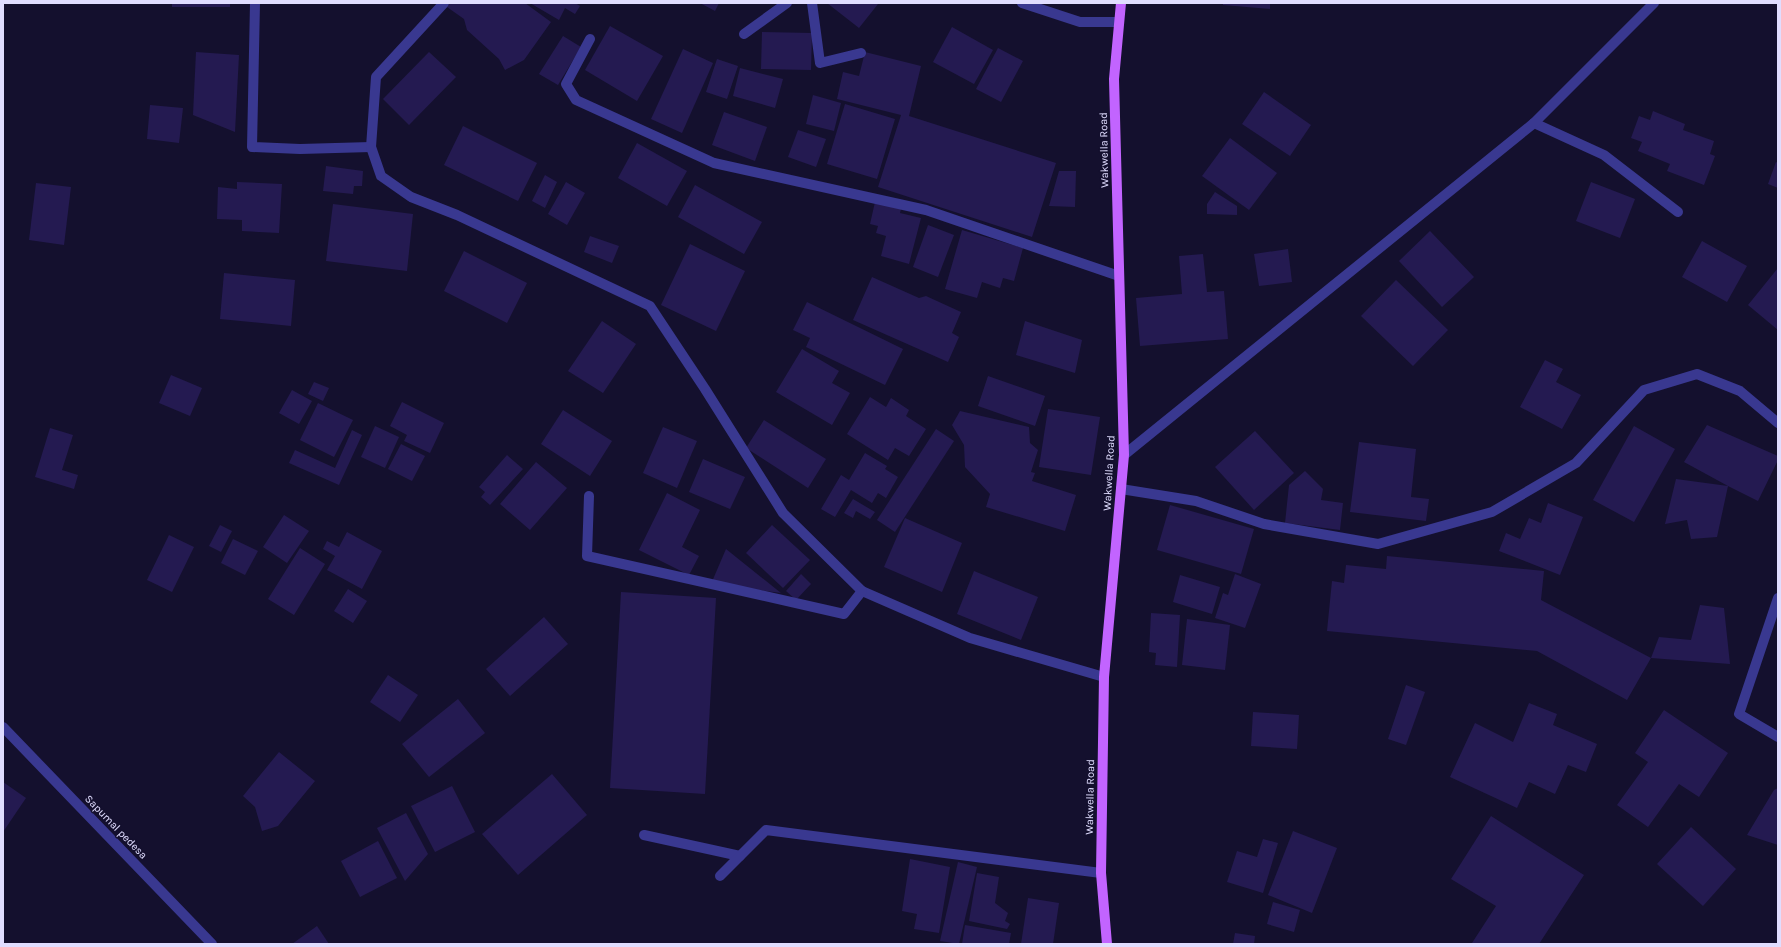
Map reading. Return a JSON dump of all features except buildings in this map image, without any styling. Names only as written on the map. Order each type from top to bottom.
[{"type":"main road","name":"Wakwella Road","points":[[1107,944],[1101,873],[1104,677],[1124,455],[1114,79],[1118,22],[1121,3]]},
{"type":"street","points":[[255,3],[252,147],[300,149],[371,148]]},
{"type":"street","points":[[444,3],[376,77],[371,148],[381,176],[411,197],[457,215],[650,306],[705,389],[783,513],[862,591],[970,638],[1104,677]]},
{"type":"street","points":[[744,34],[787,3]]},
{"type":"street","points":[[812,3],[820,63],[861,53]]},
{"type":"street","points":[[1022,3],[1080,22],[1118,22]]},
{"type":"street","points":[[1124,455],[1534,123],[1654,3]]},
{"type":"street","points":[[590,39],[566,84],[576,100],[714,163],[926,210],[1119,276]]},
{"type":"street","points":[[1534,123],[1604,155],[1678,212]]},
{"type":"street","points":[[1121,489],[1196,502],[1264,524],[1378,544],[1492,512],[1512,501],[1576,463],[1644,390],[1697,374],[1740,392],[1778,423]]},
{"type":"street","points":[[589,496],[587,556],[844,614],[862,591]]},
{"type":"street","points":[[1778,598],[1739,714],[1778,737]]},
{"type":"street","name":"Sapumal pedesa","points":[[3,727],[212,944]]},
{"type":"street","points":[[720,876],[766,830],[1101,873]]},
{"type":"street","points":[[644,835],[740,856]]}]
